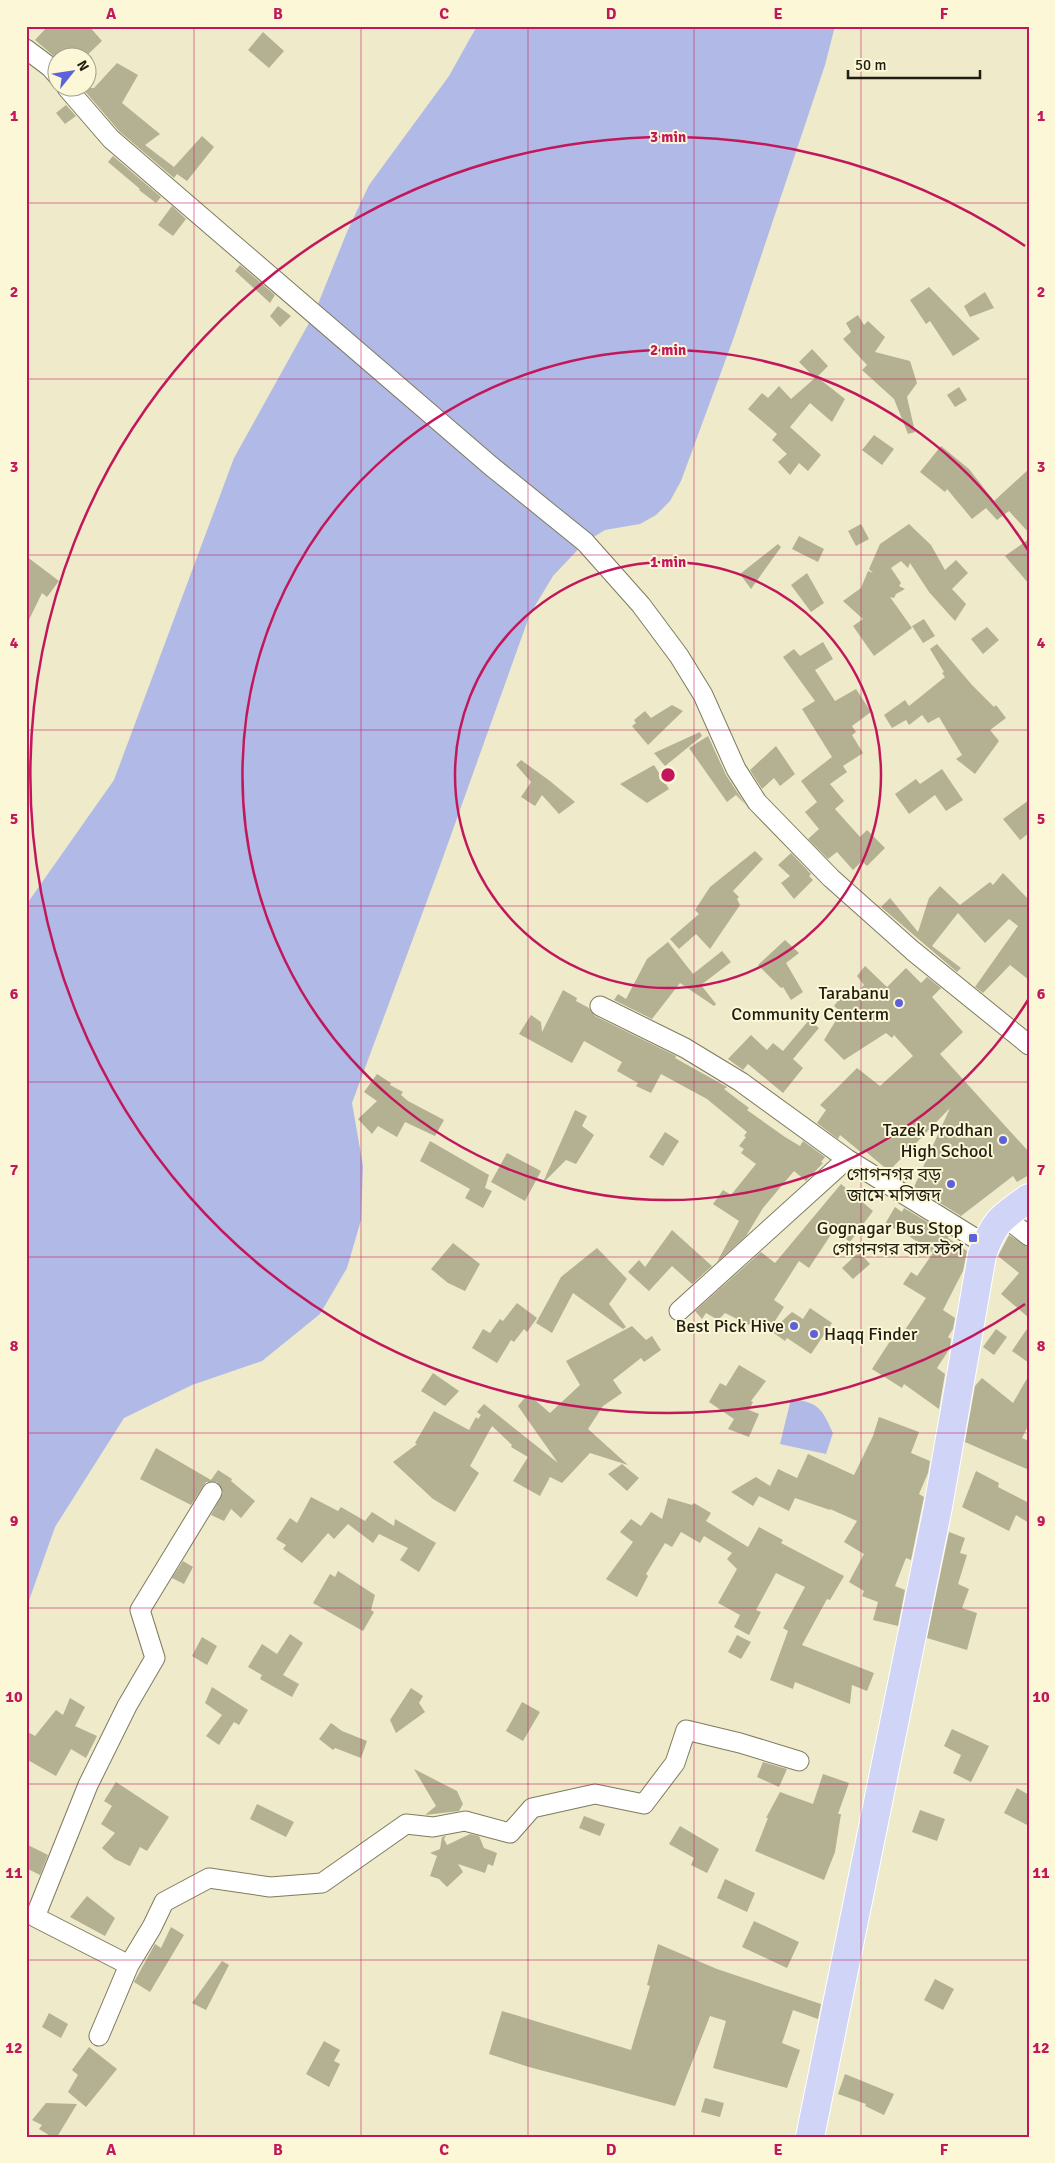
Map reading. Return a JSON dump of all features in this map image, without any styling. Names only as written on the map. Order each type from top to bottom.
[{"type":"main road","points":[[810,2137],[934,1526],[965,1344],[986,1245],[990,1232],[1003,1216],[1029,1198]]},
{"type":"street","points":[[26,49],[48,66]]},
{"type":"street","points":[[77,98],[111,138],[491,466],[585,542],[641,605],[679,656],[704,695],[736,769],[757,802],[832,878],[914,951],[1029,1044]]},
{"type":"street","points":[[600,1006],[684,1048],[741,1082],[847,1159],[986,1245]]},
{"type":"street","points":[[679,1311],[847,1159]]},
{"type":"street","points":[[1003,1216],[1029,1236]]},
{"type":"street","points":[[128,1965],[35,1917],[88,1785],[127,1706],[155,1658],[140,1610],[212,1492]]},
{"type":"street","points":[[99,2036],[128,1965],[152,1927],[164,1902],[209,1878],[270,1887],[322,1883],[406,1824],[433,1827],[465,1821],[510,1833],[532,1808],[595,1794],[644,1804],[675,1763],[686,1730],[740,1743],[799,1761]]},
{"type":"water","points":[[477,26],[835,26],[825,65],[734,337],[681,481],[670,501],[656,515],[640,524],[605,530],[585,542],[553,576],[530,614],[441,863],[352,1103],[363,1166],[361,1220],[347,1268],[320,1314],[262,1361],[192,1385],[124,1418],[55,1527],[26,1609],[26,905],[114,780],[234,458],[314,314],[347,232],[369,185],[449,76]]},
{"type":"water","points":[[791,1399],[814,1405],[826,1418],[833,1433],[826,1454],[780,1444]]},
{"type":"building","points":[[48,26],[89,26],[102,41],[95,48],[48,48],[48,51],[35,40]]},
{"type":"building","points":[[263,32],[284,51],[269,68],[248,50]]},
{"type":"building","points":[[117,63],[138,75],[122,103],[160,134],[145,145],[174,167],[202,136],[214,147],[187,181],[177,174],[174,178],[119,131],[91,98],[98,98],[98,84]]},
{"type":"building","points":[[66,105],[76,116],[65,124],[56,113]]},
{"type":"building","points":[[113,156],[161,197],[156,203],[108,162]]},
{"type":"building","points":[[172,206],[186,219],[173,236],[158,225]]},
{"type":"building","points":[[240,265],[275,295],[270,303],[235,271]]},
{"type":"building","points":[[929,287],[980,339],[953,356],[930,321],[926,324],[910,300]]},
{"type":"building","points":[[985,292],[994,308],[970,317],[964,306]]},
{"type":"building","points":[[278,306],[291,316],[280,327],[270,316]]},
{"type":"building","points":[[858,315],[864,325],[868,321],[885,337],[875,352],[910,361],[917,383],[907,397],[915,432],[908,434],[894,399],[862,370],[867,365],[843,339],[851,332],[846,323]]},
{"type":"building","points":[[812,349],[828,366],[817,377],[845,399],[832,422],[810,403],[790,427],[821,455],[808,471],[799,463],[790,475],[778,462],[787,454],[772,440],[777,434],[748,409],[762,393],[768,398],[779,386],[791,399],[815,378],[799,362]]},
{"type":"building","points":[[959,387],[967,400],[955,407],[947,395]]},
{"type":"building","points":[[874,435],[894,449],[882,465],[862,450]]},
{"type":"building","points":[[941,446],[969,469],[994,501],[1029,469],[1029,533],[1009,511],[997,520],[986,508],[972,519],[947,489],[945,492],[920,472]]},
{"type":"building","points":[[861,524],[869,539],[856,546],[848,531]]},
{"type":"building","points":[[909,524],[931,545],[945,570],[956,560],[968,573],[952,589],[966,604],[955,621],[929,592],[910,563],[908,568],[901,561],[891,568],[901,583],[899,586],[905,589],[896,594],[894,598],[890,597],[912,628],[874,656],[853,626],[863,619],[843,601],[861,588],[868,571],[873,573],[869,569],[880,544]]},
{"type":"building","points":[[799,536],[824,549],[818,562],[792,549]]},
{"type":"building","points":[[1029,539],[1029,584],[1005,556]]},
{"type":"building","points":[[778,544],[781,547],[751,589],[740,574]]},
{"type":"building","points":[[26,556],[59,581],[47,597],[42,593],[26,626]]},
{"type":"building","points":[[807,573],[824,603],[811,612],[791,585]]},
{"type":"building","points":[[924,619],[935,636],[923,643],[912,626]]},
{"type":"building","points":[[987,627],[999,640],[983,654],[971,639]]},
{"type":"building","points":[[823,642],[833,659],[815,670],[835,701],[856,689],[871,712],[852,726],[856,732],[852,735],[863,753],[843,766],[847,772],[830,784],[844,801],[835,809],[860,837],[867,830],[885,848],[867,866],[862,861],[853,870],[837,852],[828,859],[808,839],[819,829],[805,812],[817,802],[801,781],[832,757],[802,709],[815,701],[783,657],[794,649],[800,656]]},
{"type":"building","points":[[937,644],[972,685],[994,707],[996,705],[1006,718],[990,730],[999,741],[975,774],[956,759],[962,755],[939,717],[928,723],[922,715],[909,725],[906,720],[892,728],[884,715],[905,700],[909,706],[945,677],[930,649]]},
{"type":"building","points":[[672,705],[683,711],[648,745],[632,726],[636,723],[634,720],[645,711],[651,718]]},
{"type":"building","points":[[700,732],[702,736],[665,766],[654,753]]},
{"type":"building","points":[[708,736],[726,775],[745,804],[736,795],[727,802],[689,748]]},
{"type":"building","points":[[776,746],[795,774],[780,786],[774,778],[762,789],[750,770]]},
{"type":"building","points":[[521,760],[575,802],[559,814],[542,795],[535,806],[521,797],[531,782],[516,765]]},
{"type":"building","points":[[654,765],[669,789],[647,803],[620,784]]},
{"type":"building","points":[[942,769],[963,800],[946,811],[935,795],[909,814],[895,794],[916,779],[920,784]]},
{"type":"building","points":[[1029,800],[1029,833],[1020,840],[1003,819]]},
{"type":"building","points":[[755,851],[763,859],[733,891],[739,897],[737,899],[740,905],[710,949],[696,934],[679,949],[670,939],[699,914],[695,910],[710,887]]},
{"type":"building","points":[[791,853],[811,874],[809,876],[813,880],[794,899],[781,883],[790,876],[778,865]]},
{"type":"building","points":[[1003,873],[1029,900],[1029,980],[1010,965],[983,993],[975,987],[1018,926],[1009,919],[985,943],[958,913],[932,946],[961,968],[957,972],[881,907],[890,898],[918,932],[929,898],[940,886],[960,905],[990,882],[993,885]]},
{"type":"building","points":[[785,940],[799,953],[786,963],[803,992],[791,1000],[783,987],[781,988],[758,965]]},
{"type":"building","points":[[668,942],[693,974],[722,951],[731,962],[701,985],[716,1004],[714,1006],[680,983],[652,1019],[614,1000],[618,994],[626,999],[647,959]]},
{"type":"building","points":[[865,966],[887,987],[906,968],[921,983],[927,977],[941,988],[932,997],[963,1032],[940,1054],[1029,1152],[1029,1175],[1017,1182],[1013,1176],[961,1216],[914,1187],[950,1108],[889,1171],[865,1151],[863,1154],[840,1135],[838,1139],[817,1123],[826,1110],[820,1105],[857,1068],[880,1086],[913,1056],[894,1035],[892,1038],[886,1033],[844,1060],[824,1040],[841,1012],[834,1006],[847,989],[854,995],[864,985],[857,976]]},
{"type":"building","points":[[563,990],[577,998],[576,1001],[589,1008],[595,1016],[676,1056],[675,1058],[727,1087],[724,1089],[749,1108],[747,1110],[785,1137],[800,1146],[803,1141],[825,1157],[821,1162],[823,1163],[806,1181],[794,1171],[763,1208],[746,1236],[717,1262],[739,1221],[713,1204],[723,1190],[731,1195],[756,1164],[741,1153],[744,1149],[739,1146],[746,1137],[744,1136],[747,1132],[707,1099],[661,1074],[651,1093],[636,1086],[638,1083],[617,1071],[622,1062],[584,1041],[572,1063],[519,1034],[531,1015],[541,1022],[542,1032]]},
{"type":"building","points":[[809,1020],[819,1028],[793,1059],[803,1068],[783,1093],[748,1064],[743,1070],[728,1059],[751,1035],[767,1050],[773,1043],[783,1051]]},
{"type":"building","points":[[377,1074],[391,1083],[390,1085],[403,1092],[401,1095],[408,1101],[444,1120],[435,1136],[405,1122],[397,1137],[378,1126],[372,1134],[358,1119],[377,1101],[364,1092]]},
{"type":"building","points":[[575,1110],[587,1116],[582,1126],[594,1135],[576,1164],[566,1160],[545,1181],[544,1180]]},
{"type":"building","points":[[665,1132],[679,1141],[663,1166],[649,1157]]},
{"type":"building","points":[[430,1141],[489,1175],[485,1188],[492,1191],[483,1208],[465,1198],[470,1189],[420,1161]]},
{"type":"building","points":[[507,1153],[541,1171],[525,1201],[491,1182]]},
{"type":"building","points":[[841,1184],[873,1211],[850,1242],[834,1230],[809,1268],[799,1261],[774,1300],[784,1307],[769,1330],[753,1318],[749,1325],[725,1313],[718,1320],[706,1313],[702,1319],[695,1311],[761,1252],[775,1263]]},
{"type":"building","points":[[895,1207],[902,1212],[904,1208],[949,1235],[948,1238],[967,1251],[963,1271],[943,1310],[955,1318],[953,1329],[948,1337],[951,1339],[950,1348],[937,1368],[945,1374],[939,1409],[904,1384],[902,1388],[872,1369],[894,1335],[899,1339],[926,1298],[903,1284],[911,1272],[917,1276],[933,1253],[909,1236],[885,1224]]},
{"type":"building","points":[[672,1230],[712,1266],[692,1284],[672,1266],[649,1291],[628,1272],[639,1260],[645,1267]]},
{"type":"building","points":[[1009,1235],[1029,1248],[1029,1318],[1001,1294],[1019,1273],[998,1256]]},
{"type":"building","points":[[453,1243],[480,1264],[465,1291],[448,1283],[431,1269]]},
{"type":"building","points":[[597,1248],[627,1279],[609,1304],[626,1327],[623,1329],[573,1293],[552,1333],[536,1323],[561,1277]]},
{"type":"building","points":[[859,1252],[870,1264],[853,1279],[842,1268]]},
{"type":"building","points":[[517,1303],[537,1318],[527,1332],[524,1329],[514,1342],[511,1340],[497,1363],[472,1348],[483,1329],[490,1333],[500,1319],[503,1321]]},
{"type":"building","points":[[810,1308],[832,1323],[811,1354],[787,1338],[785,1341],[771,1331],[792,1312],[803,1319]]},
{"type":"building","points":[[632,1326],[646,1340],[652,1336],[661,1350],[644,1362],[641,1358],[613,1380],[622,1393],[603,1406],[588,1429],[628,1465],[590,1453],[562,1483],[550,1477],[540,1496],[513,1481],[528,1457],[511,1447],[512,1445],[492,1426],[470,1466],[479,1473],[455,1512],[433,1499],[393,1462],[417,1444],[415,1443],[434,1411],[469,1430],[476,1417],[478,1419],[481,1415],[477,1412],[484,1404],[558,1463],[518,1406],[528,1394],[550,1413],[580,1385],[566,1361]]},
{"type":"building","points":[[1029,1326],[1029,1363],[1012,1351]]},
{"type":"building","points":[[996,1329],[1007,1337],[994,1355],[983,1347]]},
{"type":"building","points":[[739,1365],[766,1381],[751,1401],[753,1402],[749,1410],[759,1414],[749,1437],[728,1429],[734,1419],[709,1402],[720,1383],[726,1386]]},
{"type":"building","points":[[433,1373],[459,1391],[445,1406],[421,1391]]},
{"type":"building","points":[[1029,1375],[1029,1424],[1022,1438],[1029,1441],[1029,1470],[965,1442],[975,1386],[982,1378],[1013,1403]]},
{"type":"building","points":[[879,1417],[919,1432],[911,1453],[930,1461],[928,1473],[919,1494],[924,1497],[911,1560],[906,1558],[895,1586],[905,1590],[898,1626],[873,1620],[878,1602],[862,1596],[864,1591],[849,1582],[864,1554],[844,1542],[857,1521],[830,1509],[795,1498],[789,1511],[759,1496],[753,1506],[731,1492],[756,1477],[770,1486],[778,1469],[797,1478],[808,1454],[854,1475],[873,1436]]},
{"type":"building","points":[[156,1448],[211,1480],[218,1470],[232,1479],[231,1481],[255,1501],[241,1518],[231,1509],[224,1521],[211,1515],[223,1493],[217,1482],[206,1482],[191,1505],[140,1479]]},
{"type":"building","points":[[622,1464],[639,1478],[627,1491],[608,1474]]},
{"type":"building","points":[[976,1471],[999,1483],[998,1487],[1029,1503],[1029,1523],[1016,1515],[1009,1531],[962,1507]]},
{"type":"building","points":[[311,1497],[338,1511],[341,1507],[365,1521],[372,1512],[394,1526],[395,1519],[436,1543],[419,1572],[400,1560],[408,1548],[379,1534],[373,1543],[348,1524],[334,1539],[328,1533],[302,1563],[283,1549],[286,1545],[276,1539],[290,1518],[297,1523]]},
{"type":"building","points":[[668,1498],[692,1505],[694,1503],[711,1513],[706,1521],[748,1547],[759,1527],[783,1540],[781,1543],[844,1576],[830,1600],[827,1599],[802,1645],[874,1673],[867,1691],[852,1685],[850,1704],[795,1682],[793,1689],[770,1680],[788,1631],[783,1628],[805,1587],[776,1573],[756,1610],[761,1612],[749,1635],[734,1627],[740,1615],[718,1603],[737,1569],[727,1559],[732,1553],[704,1536],[700,1543],[681,1532],[672,1547],[665,1543],[646,1574],[648,1576],[637,1597],[606,1579],[633,1542],[620,1532],[631,1519],[641,1526],[651,1512],[662,1519]]},
{"type":"building","points":[[949,1532],[965,1538],[960,1553],[967,1555],[958,1584],[969,1589],[962,1608],[977,1613],[967,1650],[927,1638]]},
{"type":"building","points":[[183,1561],[193,1567],[184,1584],[172,1578]]},
{"type":"building","points":[[338,1571],[375,1595],[371,1610],[374,1612],[363,1631],[313,1603],[330,1574],[335,1577]]},
{"type":"building","points":[[290,1634],[303,1643],[283,1675],[299,1684],[292,1697],[260,1679],[262,1675],[248,1667],[262,1644],[277,1654]]},
{"type":"building","points":[[737,1635],[751,1642],[741,1659],[728,1652]]},
{"type":"building","points":[[202,1637],[217,1646],[207,1665],[192,1656]]},
{"type":"building","points":[[212,1687],[248,1710],[239,1725],[234,1722],[219,1745],[206,1736],[222,1715],[205,1703]]},
{"type":"building","points":[[411,1688],[423,1696],[419,1703],[425,1712],[396,1733],[390,1720]]},
{"type":"building","points":[[70,1698],[85,1707],[75,1726],[97,1736],[86,1758],[71,1749],[56,1776],[26,1759],[26,1731],[35,1736],[56,1710],[63,1715]]},
{"type":"building","points":[[522,1702],[540,1712],[523,1741],[506,1731]]},
{"type":"building","points":[[331,1723],[342,1731],[367,1741],[361,1758],[335,1748],[333,1750],[319,1739]]},
{"type":"building","points":[[952,1729],[989,1746],[971,1782],[953,1773],[961,1755],[944,1746]]},
{"type":"building","points":[[763,1762],[787,1769],[779,1787],[757,1777]]},
{"type":"building","points":[[414,1769],[457,1791],[463,1804],[459,1811],[425,1815],[436,1806]]},
{"type":"building","points":[[823,1774],[849,1783],[838,1814],[841,1814],[835,1852],[824,1880],[755,1851],[768,1818],[766,1818],[780,1792],[813,1804]]},
{"type":"building","points":[[116,1782],[169,1817],[147,1851],[140,1847],[130,1866],[115,1859],[102,1848],[115,1833],[101,1824],[112,1806],[104,1801]]},
{"type":"building","points":[[1017,1788],[1029,1795],[1029,1826],[1004,1813]]},
{"type":"building","points":[[257,1804],[294,1822],[286,1837],[250,1819]]},
{"type":"building","points":[[920,1810],[945,1819],[937,1841],[912,1832]]},
{"type":"building","points":[[584,1816],[605,1824],[600,1836],[579,1828]]},
{"type":"building","points":[[680,1826],[719,1849],[707,1873],[691,1865],[694,1858],[669,1844]]},
{"type":"building","points":[[470,1834],[479,1836],[484,1848],[497,1853],[493,1866],[488,1864],[485,1873],[458,1864],[463,1872],[447,1887],[439,1879],[430,1876],[437,1856],[430,1853],[440,1849],[442,1837],[446,1836],[444,1839],[447,1845]]},
{"type":"building","points":[[26,1844],[48,1855],[40,1875],[26,1868]]},
{"type":"building","points":[[725,1879],[755,1893],[747,1912],[717,1898]]},
{"type":"building","points":[[87,1896],[115,1918],[105,1936],[70,1917]]},
{"type":"building","points":[[754,1921],[799,1942],[787,1968],[742,1947]]},
{"type":"building","points":[[171,1927],[184,1935],[150,1992],[134,1982],[155,1944],[161,1948]]},
{"type":"building","points":[[658,1944],[717,1969],[821,2004],[818,2019],[793,2010],[782,2043],[800,2050],[787,2088],[713,2068],[726,2021],[710,2016],[675,2106],[529,2067],[489,2054],[502,2011],[631,2050],[650,1986],[647,1985]]},
{"type":"building","points":[[222,1961],[229,1965],[206,2010],[192,2003]]},
{"type":"building","points":[[935,1979],[954,1989],[943,2010],[924,2000]]},
{"type":"building","points":[[49,2013],[68,2024],[61,2038],[42,2027]]},
{"type":"building","points":[[324,2041],[340,2050],[334,2061],[340,2064],[329,2087],[306,2074]]},
{"type":"building","points":[[89,2047],[117,2069],[86,2107],[68,2092],[78,2075],[72,2070]]},
{"type":"building","points":[[845,2074],[894,2094],[884,2115],[865,2106],[866,2104],[838,2094]]},
{"type":"building","points":[[705,2098],[724,2103],[720,2117],[701,2112]]},
{"type":"building","points":[[46,2103],[77,2104],[57,2137],[52,2137],[39,2129],[42,2125],[32,2120]]},
{"type":"place","name":"Tarabanu Community Centerm","points":[[899,1003]]},
{"type":"place","name":"Tazek Prodhan High School","points":[[1003,1140]]},
{"type":"place","name":"গোগনগর বড় জামে মসিজদ","points":[[951,1184]]},
{"type":"place","name":"Gognagar Bus Stop গোগনগর বাস স্টপ","points":[[973,1238]]},
{"type":"place","name":"Best Pick Hive","points":[[794,1326]]},
{"type":"place","name":"Haqq Finder","points":[[814,1334]]}]
